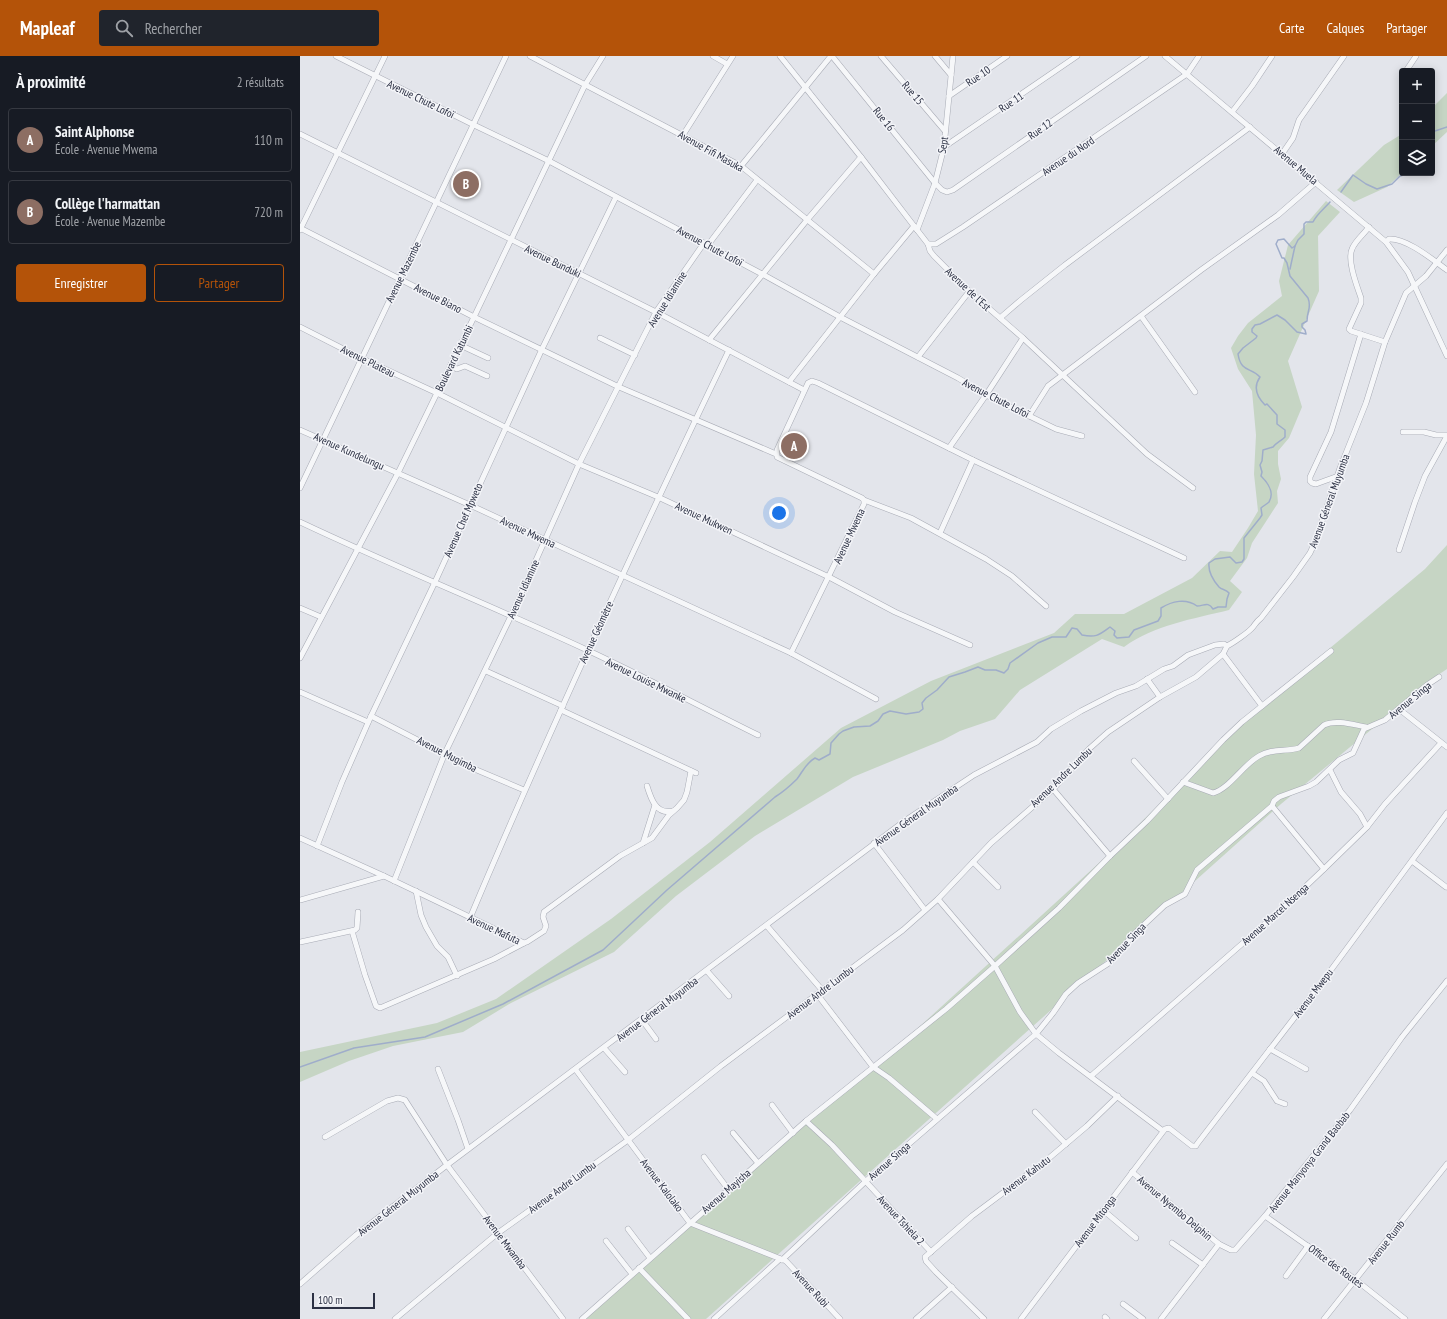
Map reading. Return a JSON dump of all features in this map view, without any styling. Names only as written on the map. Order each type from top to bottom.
[{"type":"street","name":"Avenue Chute Lofoï","points":[[336,56],[549,161],[840,317],[958,378],[986,395],[1056,429],[1082,436]]},
{"type":"street","points":[[300,229],[385,56]]},
{"type":"street","name":"Avenue Mazembe","points":[[300,488],[506,56]]},
{"type":"street","name":"Avenue Fifi Masuka","points":[[530,56],[741,166],[874,274]]},
{"type":"street","name":"Boulevard Katumbi","points":[[300,658],[398,473],[585,85],[603,56]]},
{"type":"street","points":[[713,56],[727,64]]},
{"type":"street","points":[[683,135],[733,56]]},
{"type":"street","name":"Avenue de l'Est","points":[[780,56],[916,228],[928,244],[930,251],[934,256],[970,292],[1023,338],[1147,454],[1193,488]]},
{"type":"street","points":[[741,166],[804,87],[831,56]]},
{"type":"street","name":"Rue 16","points":[[831,56],[935,183]]},
{"type":"street","name":"Rue 15","points":[[881,56],[946,131]]},
{"type":"street","points":[[935,56],[951,75]]},
{"type":"street","name":"Sept","points":[[789,382],[874,274],[916,228],[935,183],[944,147],[953,56]]},
{"type":"street","name":"Rue 10","points":[[949,96],[1007,56]]},
{"type":"street","name":"Rue 11","points":[[944,147],[1077,56]]},
{"type":"street","name":"Rue 12","points":[[935,183],[944,192],[950,192],[1146,56]]},
{"type":"street","name":"Avenue Muela","points":[[1165,56],[1386,242],[1402,262],[1415,285],[1447,356]]},
{"type":"street","name":"Avenue du Nord","points":[[928,244],[936,244],[963,227],[1187,74],[1199,56]]},
{"type":"street","points":[[1232,112],[1272,56]]},
{"type":"street","points":[[1282,154],[1293,138],[1299,120],[1344,56]]},
{"type":"street","points":[[1408,68],[1416,56]]},
{"type":"street","points":[[1000,318],[1065,265],[1250,128]]},
{"type":"street","name":"Avenue Bunduki","points":[[300,134],[656,312],[804,390]]},
{"type":"street","points":[[709,340],[762,274],[861,157]]},
{"type":"street","name":"Avenue Idiamine","points":[[394,881],[445,753],[512,616],[580,464],[656,312],[706,244],[757,180]]},
{"type":"street","points":[[1029,416],[1048,386],[1201,270],[1278,215],[1316,182]]},
{"type":"street","name":"Avenue Chef Mpweto","points":[[317,846],[368,722],[435,582],[542,349],[616,197]]},
{"type":"street","points":[[1369,227],[1354,245],[1350,256],[1361,303],[1349,329],[1351,331],[1385,342]]},
{"type":"street","name":"Avenue Biano","points":[[300,229],[474,317],[618,387],[695,420]]},
{"type":"street","points":[[1386,242],[1389,239],[1403,242],[1437,262],[1447,270]]},
{"type":"street","name":"Avenue Géneral Muyumba","points":[[300,1284],[356,1235],[447,1165],[576,1070],[874,844],[974,774],[1032,745],[1051,728],[1081,711],[1110,696],[1136,686],[1190,654],[1216,645],[1224,644],[1227,646],[1234,643],[1253,627],[1256,621],[1267,610],[1310,553],[1366,403],[1385,342],[1406,293],[1426,276],[1447,250]]},
{"type":"street","points":[[918,357],[970,292]]},
{"type":"street","points":[[1141,316],[1196,392]]},
{"type":"street","name":"Avenue Plateau","points":[[300,327],[361,358],[436,393]]},
{"type":"street","points":[[1338,476],[1316,484],[1310,481],[1310,477],[1331,432],[1361,334]]},
{"type":"street","points":[[600,338],[635,355]]},
{"type":"street","points":[[949,448],[1023,338]]},
{"type":"street","points":[[460,345],[488,358]]},
{"type":"street","name":"Avenue Géomètre","points":[[470,918],[524,790],[658,497],[729,350]]},
{"type":"street","points":[[450,366],[457,369],[465,366],[487,376]]},
{"type":"street","points":[[776,454],[804,390],[809,382],[814,381],[973,460],[1184,558]]},
{"type":"street","name":"Avenue Mukwen","points":[[436,393],[580,464],[658,497],[829,577],[895,612],[970,645]]},
{"type":"street","name":"Avenue Mwema","points":[[398,473],[623,574],[791,652],[829,577],[864,504],[864,500],[779,458],[776,454],[695,420]]},
{"type":"street","name":"Avenue Kundelungu","points":[[300,430],[398,473]]},
{"type":"street","points":[[1399,550],[1425,476],[1447,435],[1403,432]]},
{"type":"street","points":[[940,533],[973,460]]},
{"type":"street","points":[[864,500],[911,518],[1000,567],[1046,606]]},
{"type":"street","name":"Avenue Louise Mwanke","points":[[300,522],[588,651],[758,735]]},
{"type":"street","points":[[300,608],[322,617]]},
{"type":"street","name":"Avenue Andre Lumbu","points":[[395,1319],[498,1233],[628,1140],[721,1066],[903,930],[938,899],[997,838],[1053,789],[1089,749],[1108,732],[1160,698],[1196,677],[1223,654],[1227,646]]},
{"type":"street","name":"Avenue Mayisha","points":[[582,1319],[806,1121],[946,1009],[995,966],[1059,908],[1147,821],[1223,740],[1330,650]]},
{"type":"street","points":[[791,652],[876,699]]},
{"type":"street","points":[[1223,654],[1262,706]]},
{"type":"street","points":[[486,671],[562,708]]},
{"type":"street","name":"Avenue Singa","points":[[714,1319],[866,1181],[1036,1034],[1054,1013],[1066,994],[1078,983],[1109,963],[1133,935],[1165,905],[1185,894],[1197,870],[1272,806],[1274,801],[1279,797],[1309,786],[1330,770],[1339,760],[1353,753],[1358,745],[1362,732],[1366,727],[1385,720],[1427,685],[1439,677]]},
{"type":"street","points":[[1148,679],[1160,698]]},
{"type":"street","points":[[300,692],[368,722]]},
{"type":"street","name":"Avenue Mafuta","points":[[300,838],[416,891],[524,943],[527,942],[545,930],[546,925],[543,916],[544,912],[620,856],[654,836],[686,796],[693,772],[562,708]]},
{"type":"street","points":[[1398,709],[1447,747]]},
{"type":"street","name":"Avenue Mugimba","points":[[371,716],[495,779],[524,790]]},
{"type":"street","points":[[1183,782],[1213,793],[1217,792],[1223,789],[1248,764],[1260,755],[1270,751],[1299,748],[1328,723],[1350,724],[1366,727]]},
{"type":"street","name":"Avenue Marcel Nsenga","points":[[1091,1076],[1283,908],[1324,869],[1367,827],[1385,804],[1441,743]]},
{"type":"street","points":[[1134,762],[1168,799]]},
{"type":"street","points":[[1330,770],[1344,798],[1360,814],[1367,827]]},
{"type":"street","points":[[647,786],[655,805],[662,811],[674,811]]},
{"type":"street","points":[[1053,789],[1110,856]]},
{"type":"street","points":[[643,843],[655,805]]},
{"type":"street","points":[[1272,806],[1324,869]]},
{"type":"street","name":"Avenue Mwepu","points":[[1163,1131],[1167,1128],[1192,1146],[1196,1146],[1412,862],[1447,813]]},
{"type":"street","points":[[874,844],[925,910]]},
{"type":"street","points":[[973,862],[998,887]]},
{"type":"street","points":[[1412,862],[1446,887]]},
{"type":"street","points":[[300,900],[384,876]]},
{"type":"street","points":[[416,891],[421,915],[426,927],[437,946],[448,957],[457,976]]},
{"type":"street","points":[[938,899],[995,966],[1020,1012],[1036,1034],[1163,1131]]},
{"type":"street","points":[[300,942],[356,930],[358,912]]},
{"type":"street","points":[[767,926],[822,990]]},
{"type":"street","points":[[352,931],[365,975],[378,1008],[384,1007],[457,976],[524,943]]},
{"type":"street","points":[[707,971],[729,996]]},
{"type":"street","name":"Avenue Manyonya Grand Baobab","points":[[1219,1244],[1231,1250],[1238,1249],[1350,1110],[1402,1037],[1447,981]]},
{"type":"street","points":[[817,994],[873,1066],[937,1119]]},
{"type":"street","points":[[642,1020],[656,1039]]},
{"type":"street","points":[[604,1048],[625,1072]]},
{"type":"street","points":[[1270,1049],[1306,1069]]},
{"type":"street","points":[[438,1069],[468,1150]]},
{"type":"street","name":"Avenue Kalolako","points":[[576,1070],[690,1223],[781,1259]]},
{"type":"street","points":[[1252,1073],[1264,1081],[1277,1100],[1285,1104]]},
{"type":"street","name":"Avenue Kahutu","points":[[931,1252],[972,1216],[1066,1144],[1118,1096]]},
{"type":"street","name":"Avenue Mwamba","points":[[325,1137],[387,1101],[400,1098],[407,1102],[447,1165],[562,1319]]},
{"type":"street","points":[[772,1105],[793,1133]]},
{"type":"street","points":[[1035,1112],[1066,1144]]},
{"type":"street","name":"Avenue Tshiela 2","points":[[806,1121],[832,1145],[931,1252],[925,1257],[925,1260],[984,1319]]},
{"type":"street","name":"Avenue Mitonga","points":[[1021,1319],[1163,1131]]},
{"type":"street","points":[[734,1133],[758,1164]]},
{"type":"street","points":[[704,1157],[728,1189]]},
{"type":"street","name":"Avenue Rumb","points":[[1324,1319],[1447,1164]]},
{"type":"street","name":"Avenue Nyembo Delphin","points":[[1132,1172],[1219,1244]]},
{"type":"street","points":[[1103,1210],[1136,1238]]},
{"type":"street","name":"Office des Routes","points":[[1265,1216],[1356,1280],[1405,1319]]},
{"type":"street","points":[[628,1229],[650,1258]]},
{"type":"street","points":[[606,1241],[632,1274]]},
{"type":"street","points":[[1172,1243],[1203,1264]]},
{"type":"street","points":[[1161,1319],[1219,1244]]},
{"type":"street","points":[[1286,1276],[1308,1246]]},
{"type":"street","name":"Avenue Rubi","points":[[781,1259],[788,1264],[840,1319]]},
{"type":"street","points":[[639,1268],[688,1319]]},
{"type":"street","points":[[916,1319],[952,1287]]},
{"type":"street","points":[[1123,1304],[1143,1319]]},
{"type":"green space","points":[[1447,93],[1447,132],[1435,143],[1435,140],[1435,105]]},
{"type":"green space","points":[[1399,136],[1399,176],[1387,187],[1354,202],[1337,190],[1384,145]]},
{"type":"green space","points":[[1326,201],[1340,212],[1318,236],[1319,291],[1288,361],[1302,407],[1289,438],[1278,451],[1278,464],[1281,479],[1277,491],[1278,503],[1252,543],[1247,558],[1230,581],[1242,592],[1229,610],[1161,628],[1136,639],[1124,647],[1102,639],[1020,690],[995,719],[960,731],[943,740],[853,777],[755,836],[676,896],[614,952],[511,1003],[463,1032],[393,1046],[349,1061],[300,1082],[300,1052],[437,1023],[496,999],[611,919],[710,842],[841,728],[931,681],[1054,633],[1075,614],[1124,614],[1192,578],[1220,551],[1232,552],[1258,511],[1254,474],[1256,435],[1252,391],[1238,369],[1231,348],[1248,323],[1282,296],[1279,281],[1288,245]]},
{"type":"green space","points":[[1447,545],[1447,669],[1435,677],[1281,804],[706,1319],[582,1319],[918,1028],[1111,852],[1246,718],[1425,569]]},
{"type":"waterway","points":[[1435,131],[1447,127]]},
{"type":"waterway","points":[[1341,192],[1353,175],[1366,184],[1377,189],[1392,184],[1400,176]]},
{"type":"waterway","points":[[300,1067],[354,1048],[425,1037],[503,1004],[603,950],[667,890],[792,784],[809,762],[815,758],[819,760],[830,754],[831,743],[839,734],[854,727],[870,726],[878,721],[883,714],[890,711],[906,714],[919,712],[923,709],[922,703],[926,698],[937,690],[949,677],[978,667],[985,670],[996,670],[1004,673],[1008,669],[1010,663],[1038,643],[1052,637],[1066,637],[1072,628],[1077,629],[1082,635],[1094,636],[1110,627],[1115,631],[1114,635],[1117,638],[1129,637],[1134,630],[1158,621],[1161,616],[1161,608],[1174,602],[1184,601],[1197,606],[1209,605],[1213,609],[1218,607],[1226,607],[1229,593],[1220,588],[1215,582],[1210,573],[1209,563],[1215,559],[1230,557],[1236,563],[1242,562],[1244,559],[1244,538],[1262,515],[1261,508],[1269,502],[1271,498],[1270,488],[1261,476],[1262,472],[1260,465],[1263,450],[1273,447],[1285,437],[1285,430],[1277,424],[1277,415],[1267,404],[1265,405],[1258,395],[1256,388],[1260,377],[1241,364],[1238,354],[1256,338],[1257,336],[1252,332],[1255,325],[1277,315],[1285,320],[1297,332],[1306,334],[1302,324],[1307,321],[1309,301],[1290,276],[1287,263],[1284,258],[1282,258],[1276,244],[1278,240],[1284,239],[1292,248],[1295,246],[1304,234],[1304,224],[1306,222],[1313,222],[1330,202]]},
{"type":"waterway","points":[[1290,269],[1295,246]]},
{"type":"place","name":"Collège l'harmattan","points":[[466,184]]},
{"type":"place","name":"Saint Alphonse","points":[[794,446]]}]
